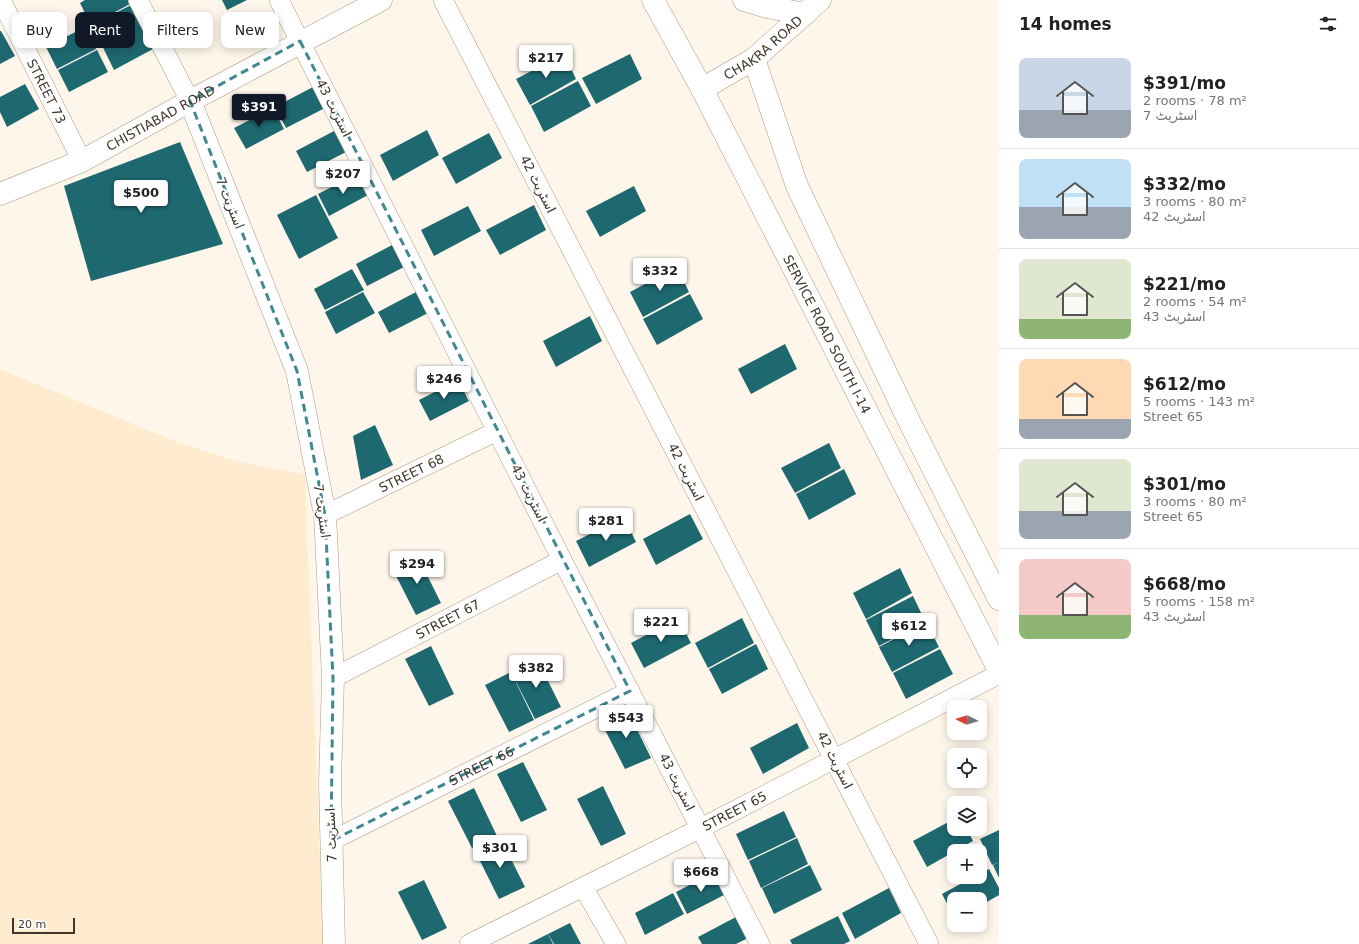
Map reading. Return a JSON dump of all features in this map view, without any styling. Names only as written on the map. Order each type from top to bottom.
[{"type":"main road","name":"CHISTIABAD ROAD","points":[[0,194],[82,161],[300,41],[381,0]]},
{"type":"main road","name":"SERVICE ROAD SOUTH I-14","points":[[653,0],[702,89],[999,670]]},
{"type":"main road","points":[[744,0],[767,7],[812,7]]},
{"type":"main road","name":"CHAKRA ROAD","points":[[702,89],[754,59],[812,7]]},
{"type":"main road","points":[[754,59],[797,186],[909,421],[999,599]]},
{"type":"main road","name":"اسٹریٹ 7","points":[[190,101],[297,371],[325,516],[332,678],[330,783],[334,944]]},
{"type":"street","name":"STREET 73","points":[[2,0],[82,161]]},
{"type":"street","points":[[138,0],[190,101]]},
{"type":"street","name":"اسٹریٹ 43","points":[[279,0],[562,560],[760,944]]},
{"type":"street","name":"اسٹریٹ 42","points":[[443,0],[929,944]]},
{"type":"street","name":"STREET 68","points":[[325,516],[497,431]]},
{"type":"street","name":"STREET 67","points":[[332,678],[562,560]]},
{"type":"street","name":"STREET 65","points":[[469,944],[701,828],[999,674]]},
{"type":"street","name":"STREET 66","points":[[331,841],[630,691]]},
{"type":"street","points":[[583,887],[616,944]]},
{"type":"highlighted area","points":[[300,41],[630,691],[331,841],[333,678],[325,515],[297,371],[190,101]]},
{"type":"shaded area","points":[[0,369],[179,443],[240,462],[305,475],[323,944],[0,944]]},
{"type":"building","points":[[85,0],[128,0],[130,4],[115,12],[84,12],[80,3]]},
{"type":"building","points":[[222,0],[247,0],[227,10]]},
{"type":"building","points":[[131,5],[134,12],[117,12]]},
{"type":"building","points":[[135,13],[143,29],[143,48],[153,49],[114,70],[103,48],[135,48]]},
{"type":"building","points":[[0,31],[15,56],[0,64]]},
{"type":"building","points":[[75,32],[75,48],[96,49],[57,69],[46,48],[67,48],[67,36]]},
{"type":"building","points":[[97,50],[108,72],[69,92],[58,70]]},
{"type":"building","points":[[564,54],[576,79],[530,105],[516,79]]},
{"type":"building","points":[[630,54],[642,79],[596,104],[582,78]]},
{"type":"building","points":[[578,81],[591,106],[544,132],[531,106]]},
{"type":"building","points":[[25,84],[39,109],[7,127],[0,112],[0,97]]},
{"type":"building","points":[[313,87],[325,108],[286,128],[275,107]]},
{"type":"building","points":[[273,108],[284,129],[246,149],[234,128]]},
{"type":"building","points":[[427,130],[439,155],[393,181],[380,155]]},
{"type":"building","points":[[334,131],[346,152],[307,172],[296,151]]},
{"type":"building","points":[[489,133],[502,158],[456,184],[442,158]]},
{"type":"building","points":[[180,142],[223,244],[91,281],[64,186]]},
{"type":"building","points":[[357,174],[368,195],[329,216],[318,194]]},
{"type":"building","points":[[634,186],[646,211],[600,237],[586,211]]},
{"type":"building","points":[[316,195],[338,238],[299,259],[277,215]]},
{"type":"building","points":[[534,205],[546,230],[500,255],[486,230]]},
{"type":"building","points":[[468,206],[481,231],[434,256],[421,230]]},
{"type":"building","points":[[394,244],[406,266],[367,286],[356,264]]},
{"type":"building","points":[[677,267],[689,292],[643,317],[630,292]]},
{"type":"building","points":[[352,269],[364,290],[325,310],[314,289]]},
{"type":"building","points":[[363,292],[375,313],[336,334],[325,312]]},
{"type":"building","points":[[416,292],[428,313],[389,333],[378,312]]},
{"type":"building","points":[[690,294],[703,319],[657,345],[643,319]]},
{"type":"building","points":[[590,316],[602,341],[556,367],[543,341]]},
{"type":"building","points":[[785,344],[797,369],[751,394],[738,369]]},
{"type":"building","points":[[458,380],[469,401],[430,421],[419,400]]},
{"type":"building","points":[[375,425],[393,465],[361,480],[353,436]]},
{"type":"building","points":[[829,443],[841,468],[795,493],[781,468]]},
{"type":"building","points":[[844,469],[856,494],[809,520],[796,494]]},
{"type":"building","points":[[690,514],[703,539],[656,565],[643,539]]},
{"type":"building","points":[[624,517],[636,542],[589,567],[576,541]]},
{"type":"building","points":[[417,555],[441,603],[416,615],[392,568]]},
{"type":"building","points":[[900,568],[912,593],[866,619],[853,593]]},
{"type":"building","points":[[913,596],[925,621],[879,646],[866,620]]},
{"type":"building","points":[[678,618],[691,643],[644,668],[631,643]]},
{"type":"building","points":[[742,618],[754,643],[708,668],[695,643]]},
{"type":"building","points":[[926,622],[939,647],[892,672],[879,647]]},
{"type":"building","points":[[756,644],[768,669],[722,694],[709,669]]},
{"type":"building","points":[[431,646],[454,694],[429,706],[405,659]]},
{"type":"building","points":[[940,649],[953,674],[906,699],[893,673]]},
{"type":"building","points":[[537,659],[561,707],[535,719],[511,672]]},
{"type":"building","points":[[511,672],[534,720],[509,732],[485,685]]},
{"type":"building","points":[[627,709],[651,758],[625,769],[601,722]]},
{"type":"building","points":[[797,723],[809,748],[763,774],[750,748]]},
{"type":"building","points":[[523,762],[547,810],[521,822],[497,774]]},
{"type":"building","points":[[603,786],[626,834],[601,846],[577,799]]},
{"type":"building","points":[[474,788],[497,836],[472,848],[448,801]]},
{"type":"building","points":[[784,811],[796,837],[748,860],[736,834]]},
{"type":"building","points":[[947,823],[947,836],[970,836],[973,841],[968,844],[947,844],[947,856],[927,867],[913,841]]},
{"type":"building","points":[[999,830],[999,862],[992,865],[987,854],[987,844],[982,844],[980,839]]},
{"type":"building","points":[[797,838],[808,864],[761,888],[749,861]]},
{"type":"building","points":[[501,839],[525,887],[499,899],[475,851]]},
{"type":"building","points":[[999,862],[999,878],[993,865]]},
{"type":"building","points":[[810,865],[822,890],[774,914],[762,888]]},
{"type":"building","points":[[989,869],[999,888],[999,895],[987,902],[987,892],[947,892],[947,904],[942,894],[960,884],[987,884],[987,870]]},
{"type":"building","points":[[715,872],[726,894],[687,914],[676,892]]},
{"type":"building","points":[[424,880],[447,928],[422,940],[398,892]]},
{"type":"building","points":[[889,888],[901,913],[855,939],[842,913]]},
{"type":"building","points":[[673,893],[684,914],[645,935],[635,913]]},
{"type":"building","points":[[838,916],[850,941],[844,944],[792,944],[790,940]]},
{"type":"building","points":[[736,917],[748,938],[736,944],[702,944],[698,937]]},
{"type":"building","points":[[570,923],[581,944],[554,944],[548,934]]},
{"type":"building","points":[[548,934],[553,944],[528,944]]}]
